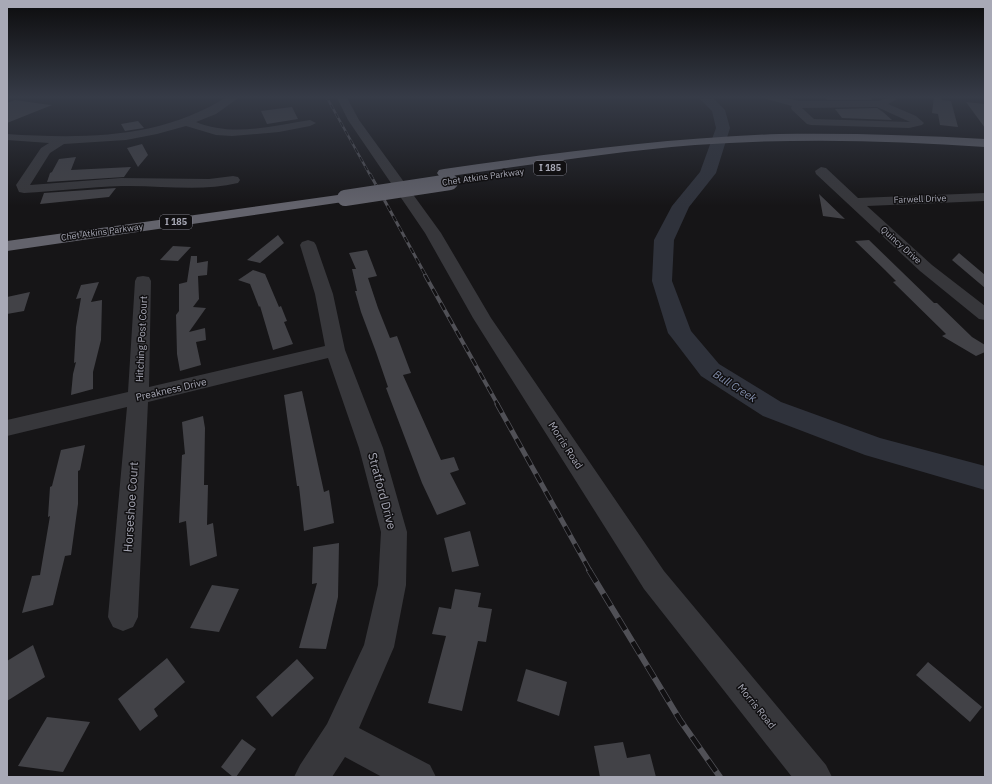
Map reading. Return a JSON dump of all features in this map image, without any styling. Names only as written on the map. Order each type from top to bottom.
[{"type":"highway","points":[[774,140],[893,135],[985,138]]},
{"type":"highway","name":"Chet Atkins Parkway","points":[[7,235],[341,193],[703,141],[876,138],[985,143]]},
{"type":"highway","name":"Chet Atkins Parkway","points":[[653,149],[774,140],[985,151]]},
{"type":"highway","name":"Chet Atkins Parkway","points":[[7,246],[341,193]]},
{"type":"street","points":[[7,137],[61,140],[118,138],[141,133]]},
{"type":"street","name":"Morris Road","points":[[363,133],[433,232],[482,318],[654,580],[814,777]]},
{"type":"street","points":[[61,140],[45,151],[23,185],[24,189],[121,182],[209,183],[233,180]]},
{"type":"street","name":"Quincy Drive","points":[[821,171],[926,268],[985,316]]},
{"type":"street","name":"Farwell Drive","points":[[854,202],[985,197]]},
{"type":"street","name":"Stratford Drive","points":[[308,245],[324,294],[335,350],[371,448],[394,532],[392,585],[379,647],[339,736],[312,777]]},
{"type":"street","name":"Hitching Post Court","points":[[138,396],[143,281]]},
{"type":"street","name":"Preakness Drive","points":[[7,428],[335,350]]},
{"type":"street","name":"Horseshoe Court","points":[[123,618],[138,396]]},
{"type":"street","points":[[339,736],[418,777]]},
{"type":"building","points":[[142,144],[148,155],[138,167],[127,148]]},
{"type":"building","points":[[76,157],[71,170],[131,167],[124,177],[47,182],[50,173],[59,159]]},
{"type":"building","points":[[116,188],[109,197],[40,204],[44,193]]},
{"type":"building","points":[[819,194],[845,219],[823,216]]},
{"type":"building","points":[[278,235],[284,243],[260,263],[247,260]]},
{"type":"building","points":[[869,240],[934,303],[937,303],[972,337],[985,345],[985,352],[976,356],[942,336],[946,334],[893,282],[896,281],[855,241]]},
{"type":"building","points":[[173,246],[191,247],[178,261],[160,260]]},
{"type":"building","points":[[367,250],[377,276],[368,278],[378,308],[390,338],[397,336],[411,373],[403,375],[441,460],[454,457],[459,470],[450,473],[466,504],[437,515],[422,483],[386,388],[388,387],[355,291],[357,291],[352,269],[356,269],[349,253]]},
{"type":"building","points":[[959,253],[985,275],[985,288],[952,260]]},
{"type":"building","points":[[191,256],[197,256],[197,263],[208,261],[207,275],[198,276],[199,299],[193,307],[206,308],[189,332],[205,328],[206,340],[196,342],[201,365],[180,371],[177,354],[176,315],[179,311],[179,284],[187,282]]},
{"type":"building","points":[[253,270],[265,274],[279,307],[281,306],[287,321],[284,322],[293,344],[273,350],[260,306],[259,307],[250,284],[238,280]]},
{"type":"building","points":[[99,282],[91,302],[102,300],[101,340],[93,372],[93,389],[71,395],[76,362],[74,363],[76,327],[81,298],[76,299],[81,285]]},
{"type":"building","points":[[30,292],[24,311],[7,314],[7,297]]},
{"type":"building","points":[[302,391],[324,492],[329,490],[334,523],[304,531],[299,486],[297,486],[284,395]]},
{"type":"building","points":[[203,416],[205,428],[204,485],[208,485],[207,525],[213,523],[217,556],[190,566],[186,521],[179,523],[182,455],[185,454],[182,422]]},
{"type":"building","points":[[85,445],[80,470],[78,471],[78,504],[71,555],[65,556],[53,605],[22,613],[32,576],[40,575],[50,516],[48,517],[50,487],[52,486],[61,450]]},
{"type":"building","points":[[470,531],[479,566],[452,572],[444,538]]},
{"type":"building","points":[[339,543],[338,597],[326,649],[299,648],[317,583],[312,584],[313,547]]},
{"type":"building","points":[[212,585],[239,589],[219,632],[190,628]]},
{"type":"building","points":[[455,589],[481,593],[478,607],[492,609],[486,642],[478,641],[462,711],[428,703],[446,636],[432,634],[439,607],[451,609]]},
{"type":"building","points":[[33,645],[45,677],[7,701],[7,661]]},
{"type":"building","points":[[167,658],[185,682],[154,709],[158,716],[140,731],[118,699]]},
{"type":"building","points":[[297,659],[314,678],[272,717],[256,697]]},
{"type":"building","points":[[928,662],[982,707],[970,722],[916,675]]},
{"type":"building","points":[[526,669],[567,682],[559,716],[517,701]]},
{"type":"building","points":[[47,717],[90,722],[63,772],[18,766]]},
{"type":"building","points":[[242,739],[256,749],[236,777],[233,777],[221,767]]},
{"type":"building","points":[[623,742],[627,758],[650,754],[656,777],[600,777],[594,746]]},
{"type":"waterway","name":"Bull Creek","points":[[721,133],[708,173],[681,206],[664,240],[662,281],[680,333],[710,370],[772,409],[875,447],[985,478]]},
{"type":"railway","points":[[346,133],[370,175]]},
{"type":"railway","points":[[370,174],[426,276]]},
{"type":"railway","points":[[425,275],[498,405]]},
{"type":"railway","points":[[497,404],[590,571]]},
{"type":"railway","points":[[589,570],[680,720],[720,777]]}]
